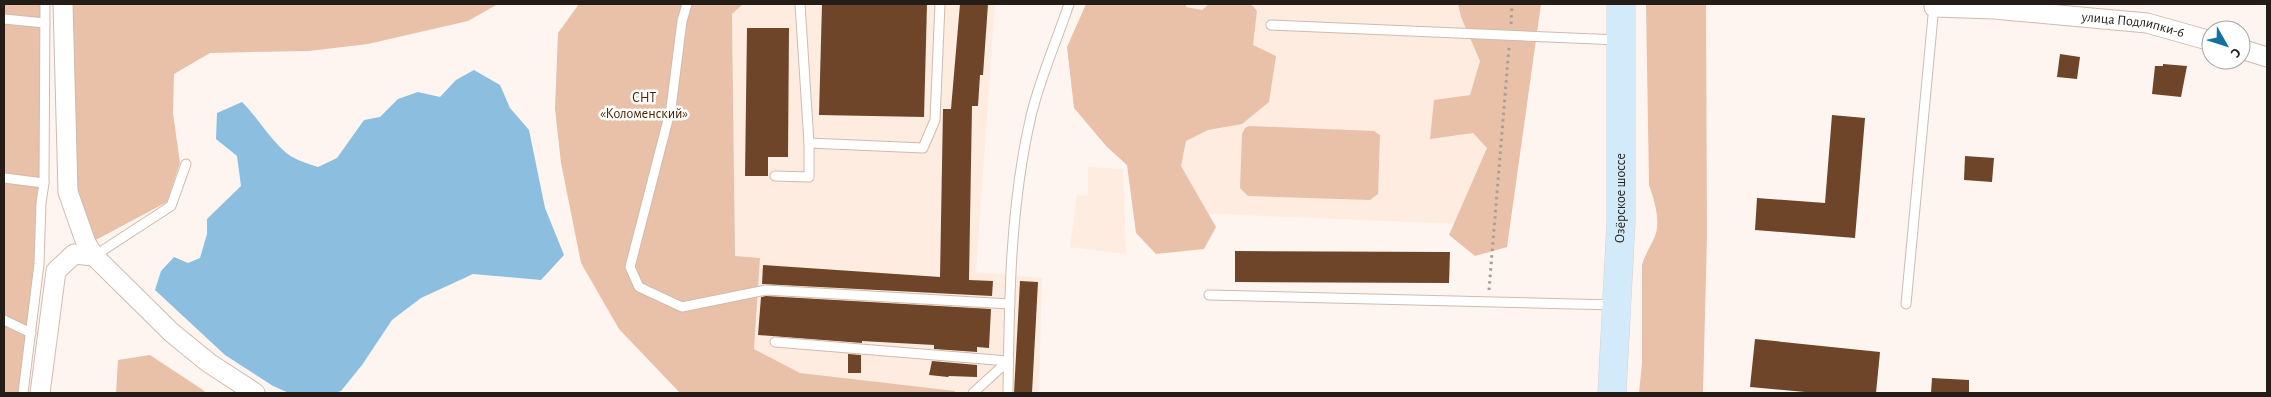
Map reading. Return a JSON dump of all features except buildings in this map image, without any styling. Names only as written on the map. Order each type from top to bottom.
[{"type":"main road","name":"Озёрское шоссе","points":[[1612,393],[1621,222],[1621,4]]},
{"type":"street","points":[[63,4],[68,192],[86,243],[94,256],[172,333],[209,362],[255,393]]},
{"type":"street","name":"улица Подлипки-6","points":[[1934,5],[2147,23],[2201,38]]},
{"type":"street","points":[[2251,52],[2267,57]]},
{"type":"street","points":[[40,393],[56,271],[74,254],[94,256]]},
{"type":"lane","points":[[23,393],[31,333],[44,183],[45,4]]},
{"type":"lane","points":[[686,4],[682,21],[671,108],[630,267],[639,286],[682,307],[766,290],[1010,304]]},
{"type":"lane","points":[[775,176],[809,176],[800,4]]},
{"type":"lane","points":[[808,142],[923,148],[935,120],[940,4]]},
{"type":"lane","points":[[1008,393],[1010,304],[1017,195],[1031,114],[1069,4]]},
{"type":"lane","points":[[1906,304],[1934,5]]},
{"type":"lane","points":[[4,19],[44,24]]},
{"type":"lane","points":[[1271,25],[1621,40]]},
{"type":"lane","points":[[94,256],[171,206],[186,164]]},
{"type":"lane","points":[[4,178],[44,183]]},
{"type":"lane","points":[[1209,296],[1618,305]]},
{"type":"lane","points":[[4,320],[31,333]]},
{"type":"lane","points":[[775,342],[1008,361]]},
{"type":"lane","points":[[973,393],[1008,361]]},
{"type":"path","points":[[1488,301],[1512,4]]},
{"type":"shaded area","points":[[743,4],[995,4],[976,272],[1042,278],[1039,393],[955,393],[800,373],[754,349],[760,258],[735,257],[732,13]]},
{"type":"shaded area","points":[[1174,4],[1493,4],[1484,225],[1165,212]]},
{"type":"shaded area","points":[[1088,167],[1123,169],[1126,254],[1070,247],[1077,195],[1088,196]]},
{"type":"green space","points":[[4,4],[45,4],[45,165],[23,393],[4,393]]},
{"type":"green space","points":[[70,4],[498,4],[468,21],[368,44],[309,51],[210,53],[174,74],[173,113],[180,163],[167,202],[92,242],[71,178]]},
{"type":"green space","name":"СНТ «Коломенский»","points":[[579,4],[743,4],[732,14],[735,256],[760,258],[754,349],[800,373],[955,391],[955,393],[680,393],[619,329],[581,263],[561,163],[555,109],[558,33]]},
{"type":"green space","points":[[1086,4],[1186,4],[1186,7],[1202,10],[1209,4],[1251,4],[1257,11],[1253,45],[1276,56],[1269,102],[1242,124],[1208,130],[1186,141],[1181,166],[1216,227],[1204,249],[1156,254],[1136,233],[1127,165],[1107,147],[1074,108],[1067,47]]},
{"type":"green space","points":[[1458,4],[1541,4],[1507,247],[1475,256],[1449,235],[1487,148],[1473,133],[1430,139],[1434,100],[1470,95],[1480,61],[1461,17]]},
{"type":"green space","points":[[1646,4],[1706,4],[1707,236],[1703,393],[1639,393],[1642,363],[1642,265],[1657,230],[1655,203],[1649,185]]},
{"type":"green space","points":[[1249,126],[1374,131],[1380,135],[1378,194],[1370,200],[1248,196],[1240,188],[1242,134],[1245,128]]},
{"type":"green space","points":[[150,355],[206,393],[116,393],[118,360]]},
{"type":"water","points":[[474,70],[500,85],[510,108],[529,130],[545,208],[564,255],[541,280],[473,274],[421,298],[392,320],[362,365],[341,391],[334,393],[289,393],[273,386],[225,355],[155,290],[161,271],[174,257],[188,263],[200,258],[207,234],[207,219],[241,186],[237,156],[216,139],[217,113],[242,102],[272,139],[287,153],[318,167],[337,158],[364,120],[380,117],[398,99],[418,92],[440,97],[456,80]]}]
